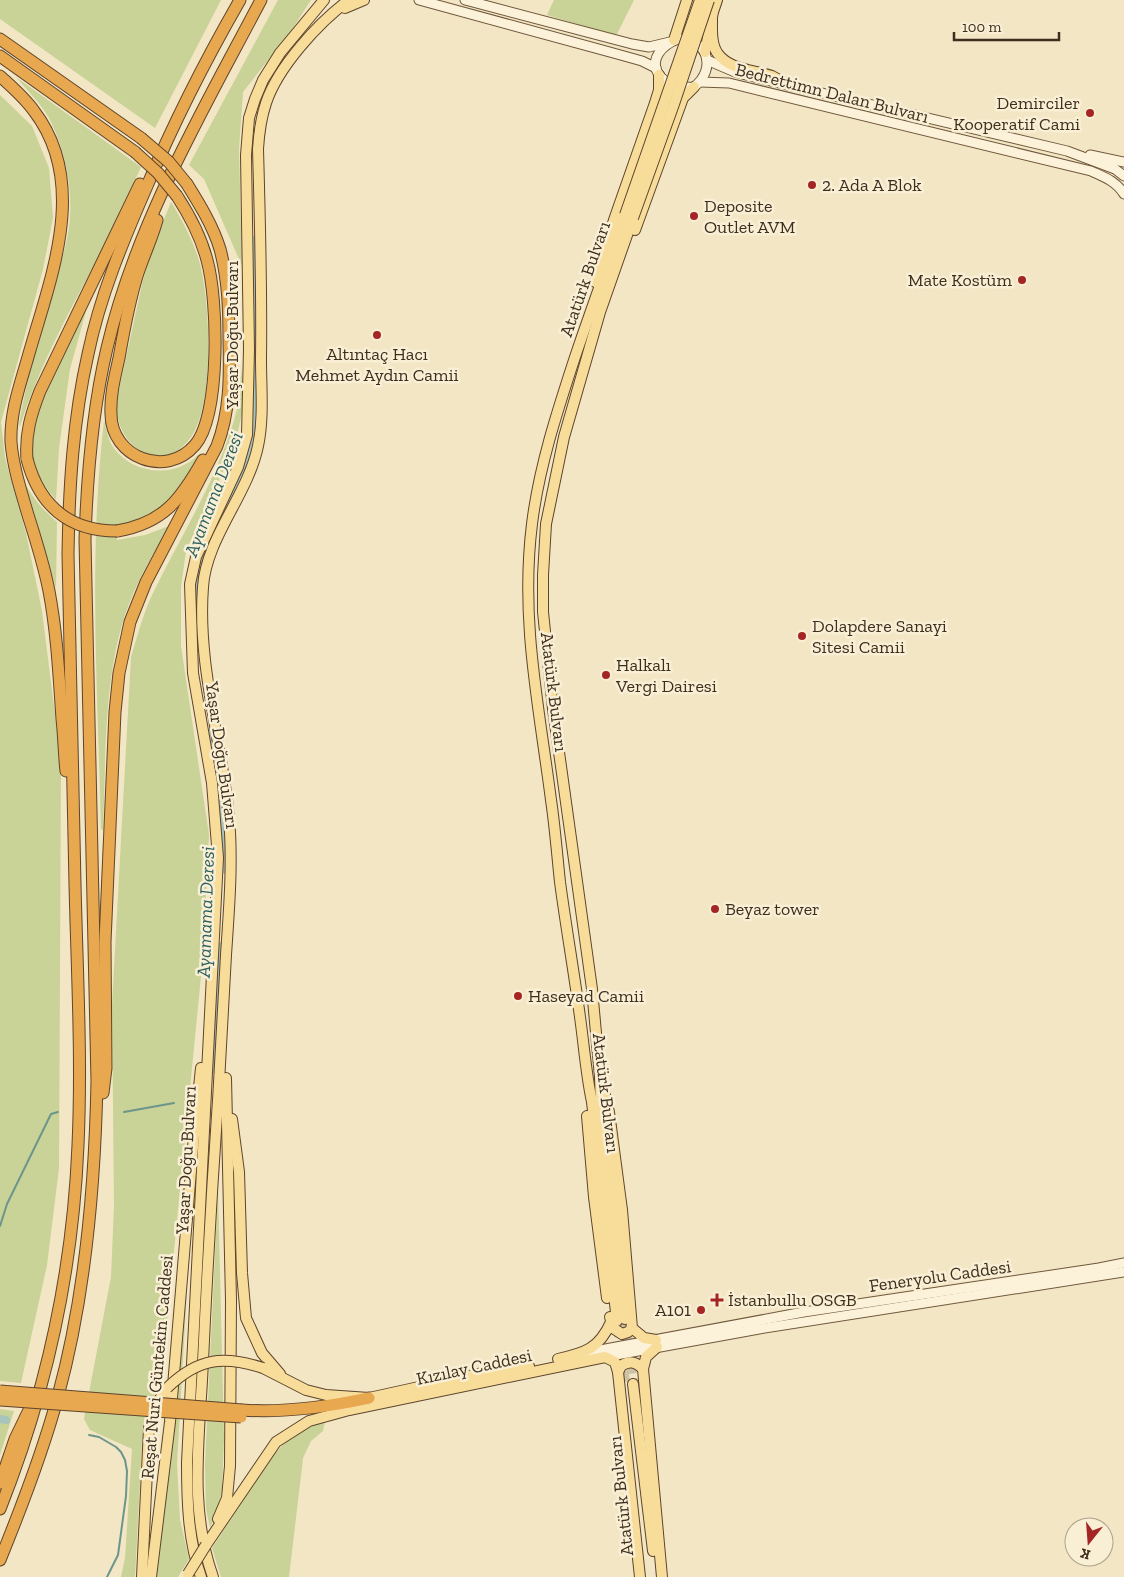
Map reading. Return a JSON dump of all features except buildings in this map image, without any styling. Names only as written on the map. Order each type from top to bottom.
[{"type":"highway","points":[[209,53],[230,0]]},
{"type":"highway","points":[[0,1509],[22,1449],[41,1388],[51,1347],[65,1277],[73,1214],[78,1148],[80,1054],[68,554],[69,488],[76,422],[88,353],[103,296],[124,236],[186,99],[209,53],[240,0]]},
{"type":"highway","points":[[0,1560],[44,1444],[68,1358],[86,1246],[94,1169],[96,1038],[85,540],[88,474],[98,388],[107,347],[134,259],[163,191],[261,0]]},
{"type":"highway","points":[[0,39],[141,138],[169,162],[187,184],[202,207],[219,247],[226,274],[229,333],[226,417],[217,446],[146,582],[130,622],[122,656],[115,712],[105,942],[106,1068],[104,1090],[96,1124]]},
{"type":"highway","points":[[0,56],[135,152],[158,172],[177,196],[197,231],[211,276],[214,378],[209,416],[202,434],[194,446],[177,458],[165,462],[154,462],[128,452],[120,444],[115,434],[110,413],[113,388],[131,301],[156,224],[163,191]]},
{"type":"highway","points":[[0,76],[34,111],[46,129],[59,163],[63,203],[60,240],[16,398],[11,430],[17,478],[44,566],[50,594],[60,689],[65,763],[74,801]]},
{"type":"highway","points":[[156,163],[146,175],[132,199],[40,391],[29,420],[26,446],[27,459],[37,487],[58,512],[78,524],[90,528],[117,531],[141,526],[153,520],[171,506],[182,494],[195,474],[210,444],[228,390]]},
{"type":"highway","points":[[0,1483],[15,1439],[41,1388]]},
{"type":"highway","points":[[0,1390],[242,1414],[303,1409],[369,1398]]},
{"type":"highway","points":[[0,1400],[296,1418],[349,1410]]},
{"type":"main road","points":[[303,25],[316,0]]},
{"type":"main road","name":"Yaşar Doğu Bulvarı","points":[[201,1577],[195,1557],[187,1509],[186,1462],[218,877],[218,838],[212,783],[193,672],[190,584],[196,557],[238,467],[247,435],[249,339],[246,155],[249,118],[263,80],[280,53],[324,0]]},
{"type":"main road","name":"Yaşar Doğu Bulvarı","points":[[213,1577],[207,1560],[200,1524],[197,1465],[230,882],[230,829],[224,778],[207,681],[202,602],[203,583],[210,556],[258,450],[262,348],[258,149],[266,103],[278,79],[307,38],[330,14],[349,0]]},
{"type":"main road","points":[[330,14],[364,0]]},
{"type":"main road","points":[[419,0],[642,62],[657,71],[667,84],[676,87],[697,84]]},
{"type":"main road","points":[[465,0],[649,47],[682,38],[696,43],[706,56]]},
{"type":"main road","name":"Atatürk Bulvarı","points":[[617,1321],[592,989],[553,709],[543,612],[546,524],[564,437],[605,297],[629,216],[700,0]]},
{"type":"main road","name":"Atatürk Bulvarı","points":[[617,1321],[594,1197],[586,1102],[587,1078],[581,1020],[560,879],[552,802],[532,671],[528,615],[528,572],[534,516],[551,432],[592,308],[674,104],[709,0]]},
{"type":"main road","points":[[605,297],[640,216],[683,98],[704,78],[707,68],[706,56],[717,0]]},
{"type":"main road","points":[[686,2],[688,13],[692,17],[700,19],[713,16]]},
{"type":"main road","points":[[592,308],[596,277],[659,90],[657,71],[659,53],[672,41],[686,2]]},
{"type":"main road","points":[[509,24],[515,13]]},
{"type":"main road","points":[[713,16],[714,46],[722,58],[741,68],[772,76],[789,85]]},
{"type":"main road","name":"Bedrettimn Dalan Bulvarı","points":[[706,56],[735,72],[1067,151],[1115,169],[1124,176]]},
{"type":"main road","name":"Bedrettimn Dalan Bulvarı","points":[[697,84],[729,83],[1091,171],[1112,181],[1124,194]]},
{"type":"main road","points":[[1067,151],[1124,162]]},
{"type":"main road","name":"Yaşar Doğu Bulvarı","points":[[206,1545],[227,1498],[230,1475],[231,1300],[226,1074],[225,1049],[221,1034]]},
{"type":"main road","name":"Reşat Nuri Güntekin Caddesi","points":[[151,1577],[172,1403],[198,1090],[203,1056],[208,1041]]},
{"type":"main road","points":[[226,1074],[239,1172],[241,1266],[246,1318],[262,1353],[285,1380]]},
{"type":"main road","points":[[600,1077],[609,1112],[622,1210],[632,1328],[644,1338],[656,1343],[646,1357],[643,1369],[662,1577]]},
{"type":"main road","name":"Feneryolu Caddesi","points":[[605,1357],[656,1343],[788,1315],[1099,1268],[1124,1262]]},
{"type":"main road","name":"Feneryolu Caddesi","points":[[584,1353],[759,1329],[1124,1272]]},
{"type":"main road","points":[[617,1321],[613,1328],[622,1334],[632,1328]]},
{"type":"main road","points":[[584,1353],[602,1340],[617,1321]]},
{"type":"main road","name":"Kızılay Caddesi","points":[[142,1577],[149,1428],[156,1405],[167,1388],[190,1370],[212,1362],[240,1361],[263,1368],[306,1390],[326,1395],[369,1398],[456,1379],[535,1365],[584,1353]]},
{"type":"main road","points":[[605,1357],[615,1362],[618,1372],[640,1577]]},
{"type":"main road","name":"Kızılay Caddesi","points":[[206,1545],[276,1442],[309,1421],[349,1410],[605,1357]]},
{"type":"main road","points":[[618,1372],[621,1366],[628,1362],[636,1363],[643,1369]]},
{"type":"main road","name":"Atatürk Bulvarı","points":[[646,1577],[629,1383],[656,1577]]},
{"type":"main road","points":[[187,1575],[206,1545]]},
{"type":"green space","points":[[0,0],[221,0],[155,128],[0,19]]},
{"type":"green space","points":[[278,0],[311,0],[291,31],[243,92],[239,149],[242,266],[204,179],[189,165]]},
{"type":"green space","points":[[554,0],[634,0],[616,36],[547,15]]},
{"type":"green space","points":[[16,77],[141,167],[107,240],[54,343],[35,384],[20,426],[29,375],[65,247],[70,218],[70,194],[64,157],[51,122]]},
{"type":"green space","points":[[0,95],[32,126],[49,168],[53,218],[43,269],[1,422],[5,458],[26,533],[42,611],[61,762],[59,1168],[47,1265],[21,1383],[0,1381]]},
{"type":"green space","points":[[171,202],[188,232],[200,264],[208,327],[207,378],[199,421],[191,437],[179,449],[167,456],[155,456],[143,452],[132,444],[124,433],[118,419],[116,404],[142,284],[153,246]]},
{"type":"green space","points":[[88,304],[70,369],[59,448],[56,500],[35,468],[32,449],[35,429],[40,407],[49,384]]},
{"type":"green space","points":[[241,367],[242,412],[237,437],[229,459],[186,551],[181,587],[181,646],[209,835],[203,956],[161,1383],[143,1425],[135,1577],[121,1577],[125,1558],[132,1449],[90,1430],[84,1419],[111,1277],[114,1206],[112,1005],[131,657],[151,597],[222,456],[237,409]]},
{"type":"green space","points":[[104,421],[111,444],[118,453],[126,460],[145,469],[166,470],[176,468],[186,464],[201,452],[178,490],[168,501],[145,517],[131,523],[115,526],[117,540],[145,535],[169,526],[133,594],[114,657],[107,715],[103,830],[101,829],[96,676],[95,574],[99,472]]},
{"type":"green space","points":[[26,485],[32,496],[57,522],[56,588]]},
{"type":"green space","points":[[218,1191],[224,1437],[222,1491],[210,1528],[206,1509],[205,1464]]},
{"type":"green space","points":[[187,1290],[177,1464],[180,1520],[189,1559],[178,1577],[155,1577],[164,1512]]},
{"type":"green space","points":[[0,1409],[14,1411],[0,1455]]},
{"type":"green space","points":[[325,1421],[323,1431],[311,1441],[303,1458],[289,1577],[221,1577],[212,1548],[273,1456],[294,1432],[307,1424]]},
{"type":"waterway","name":"Ayamama Deresi","points":[[198,602],[202,560],[253,444],[256,428],[252,240]]},
{"type":"waterway","name":"Ayamama Deresi","points":[[211,732],[220,786],[226,870]]},
{"type":"waterway","name":"Ayamama Deresi","points":[[213,1069],[222,946]]},
{"type":"waterway","points":[[124,1112],[174,1103]]},
{"type":"waterway","points":[[0,1226],[7,1204],[51,1114],[58,1112]]},
{"type":"waterway","points":[[0,1419],[6,1420]]},
{"type":"waterway","points":[[89,1435],[99,1437],[116,1447],[125,1460],[127,1471],[126,1496],[118,1555],[107,1577]]},
{"type":"tunnel","points":[[625,1319],[633,1384]]},
{"type":"tunnel","points":[[618,1327],[625,1382]]},
{"type":"place","name":"Demirciler Kooperatif Cami","points":[[1090,113]]},
{"type":"place","name":"2. Ada A Blok","points":[[812,185]]},
{"type":"place","name":"Deposite Outlet AVM","points":[[694,216]]},
{"type":"place","name":"Mate Kostüm","points":[[1022,280]]},
{"type":"place","name":"Altıntaç Hacı Mehmet Aydın Camii","points":[[377,335]]},
{"type":"place","name":"Dolapdere Sanayi Sitesi Camii","points":[[802,636]]},
{"type":"place","name":"Halkalı Vergi Dairesi","points":[[606,675]]},
{"type":"place","name":"Beyaz tower","points":[[715,909]]},
{"type":"place","name":"Haseyad Camii","points":[[518,996]]},
{"type":"place","name":"İstanbullu OSGB","points":[[717,1300]]},
{"type":"place","name":"A101","points":[[701,1310]]}]
